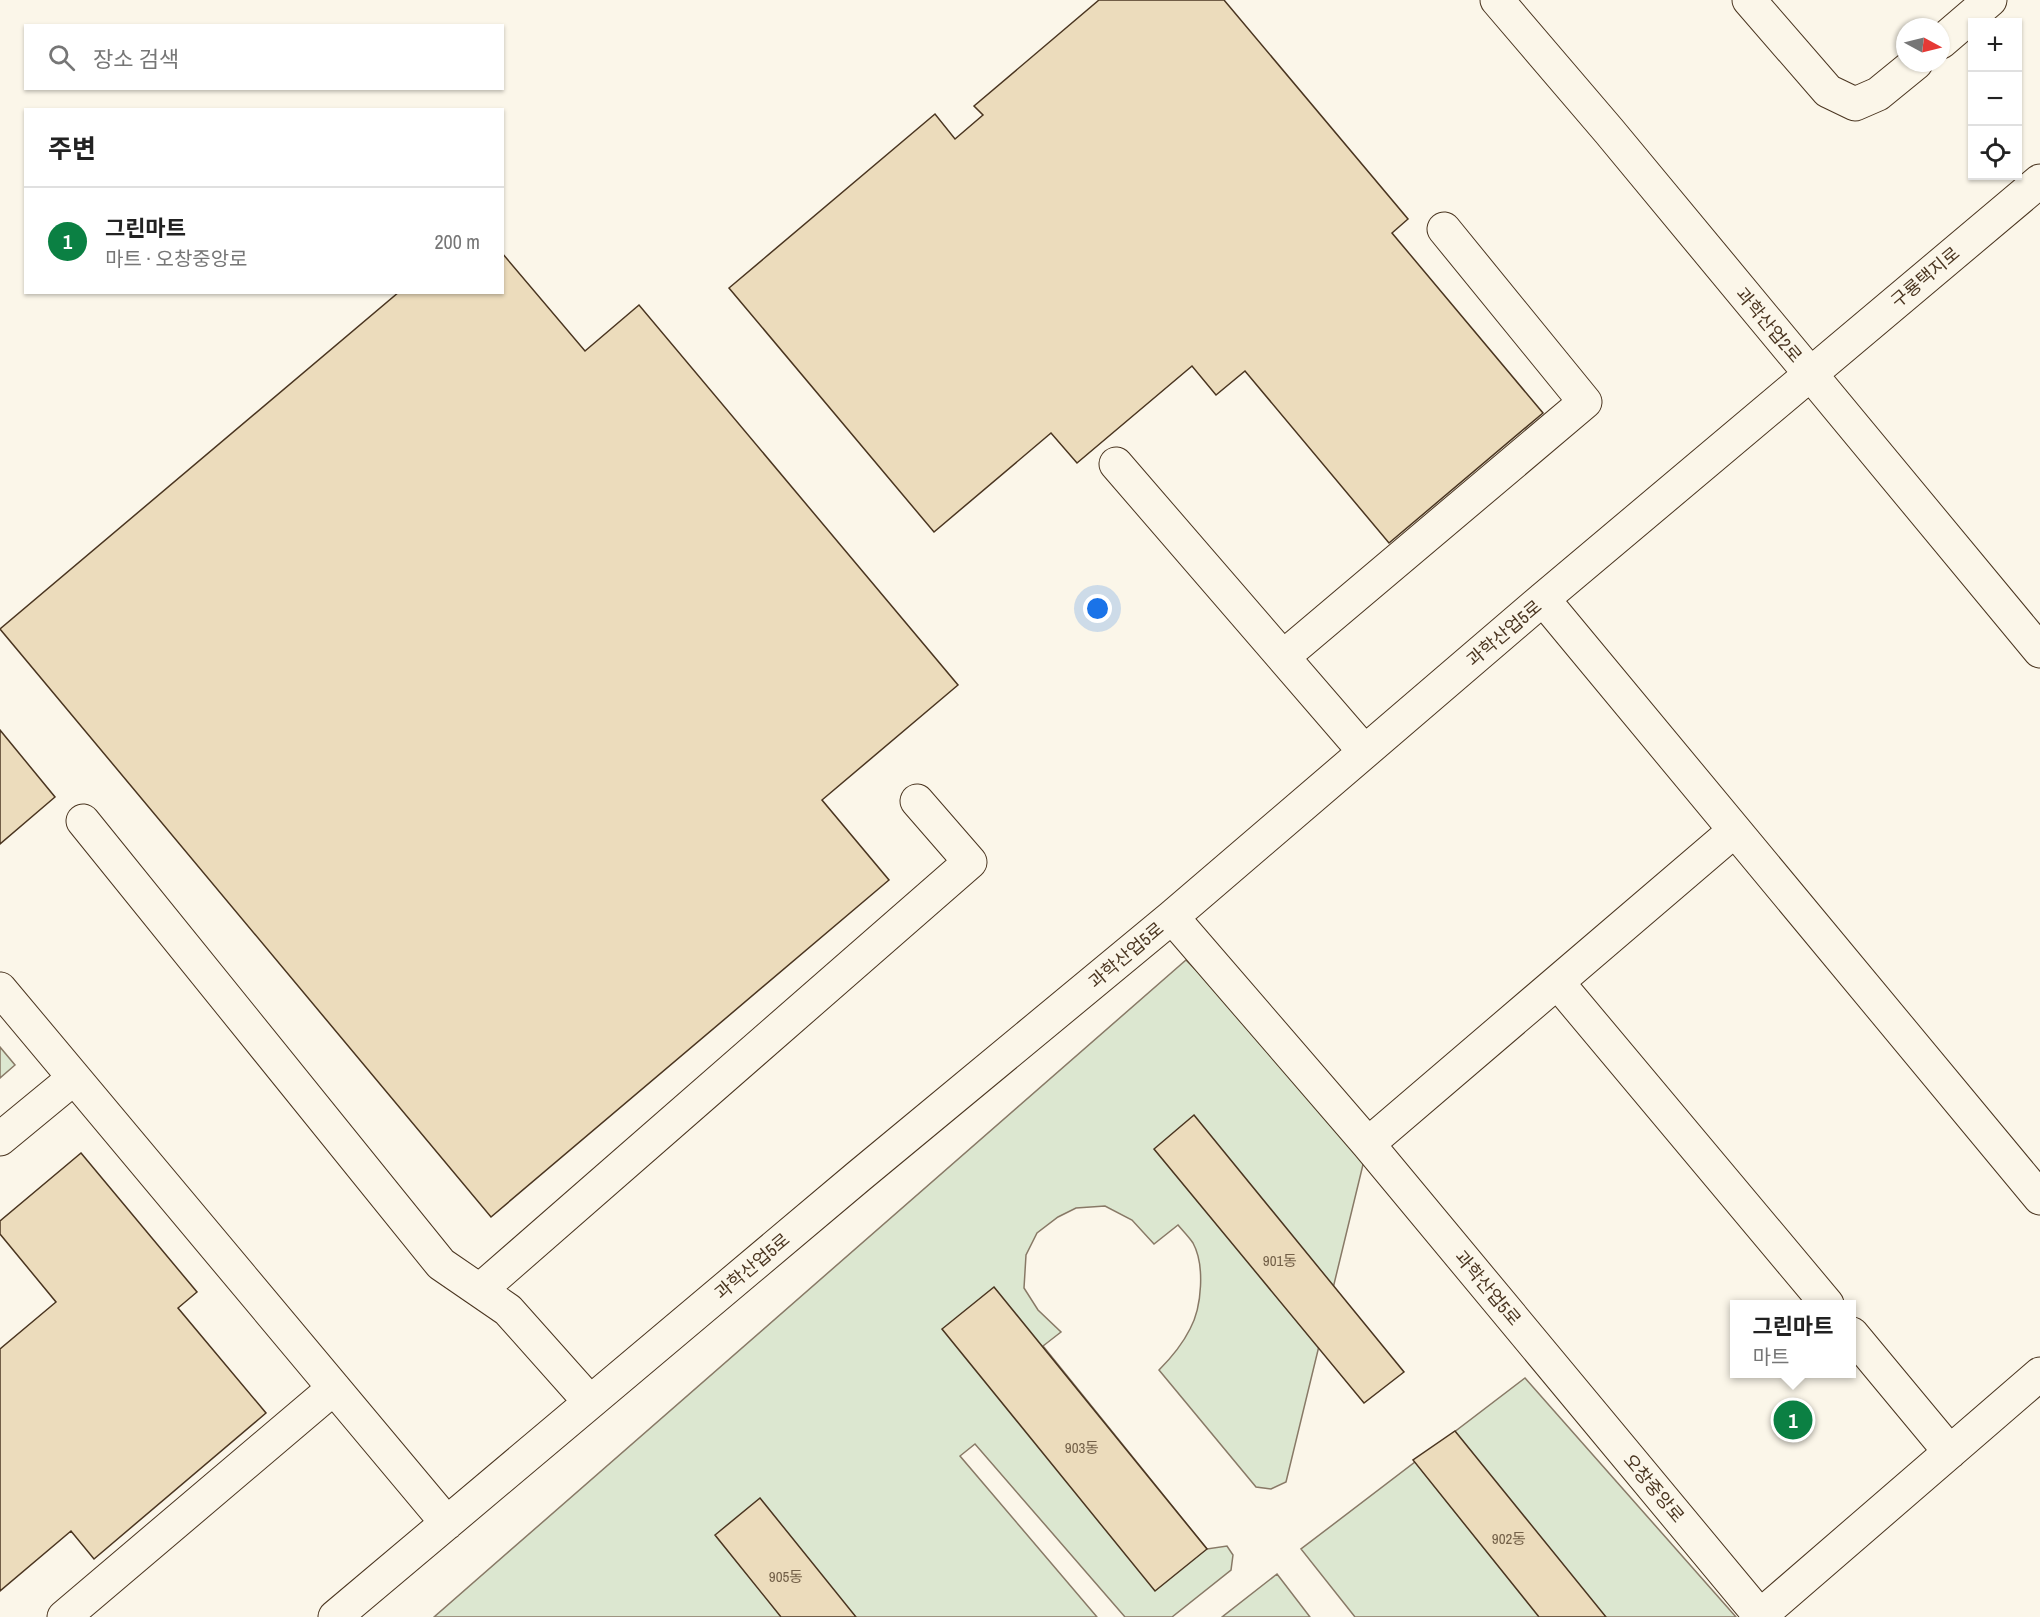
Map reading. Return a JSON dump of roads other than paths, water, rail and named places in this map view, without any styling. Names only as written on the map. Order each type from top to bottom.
[{"type":"street","name":"과학산업2로","points":[[1497,0],[1609,131],[2040,651]]},
{"type":"street","points":[[1749,0],[1828,91],[1855,104],[1878,94],[1905,72]]},
{"type":"street","points":[[1950,34],[1990,0]]},
{"type":"street","name":"구룡택지로","points":[[1810,374],[2040,181]]},
{"type":"street","points":[[1282,657],[1585,402],[1444,229]]},
{"type":"street","name":"과학산업5로","points":[[335,1617],[1172,916],[1810,374]]},
{"type":"street","points":[[1116,464],[1364,751]]},
{"type":"street","points":[[1543,599],[2040,1198]]},
{"type":"street","points":[[480,1290],[970,862],[917,801]]},
{"type":"street","points":[[83,821],[441,1264],[508,1310],[590,1402]]},
{"type":"street","points":[[1368,1144],[1734,831]]},
{"type":"street","name":"과학산업5로","points":[[1172,916],[1368,1144],[1547,1359]]},
{"type":"street","points":[[1558,983],[1823,1300]]},
{"type":"street","points":[[0,989],[447,1523]]},
{"type":"street","points":[[0,1139],[74,1078]]},
{"type":"street","points":[[1856,1340],[1950,1452]]},
{"type":"street","name":"오창중앙로","points":[[1547,1359],[1761,1617]]},
{"type":"street","points":[[1761,1617],[2040,1374]]},
{"type":"street","points":[[64,1617],[334,1388]]},
{"type":"place","name":"그린마트","points":[[1793,1420]]}]
